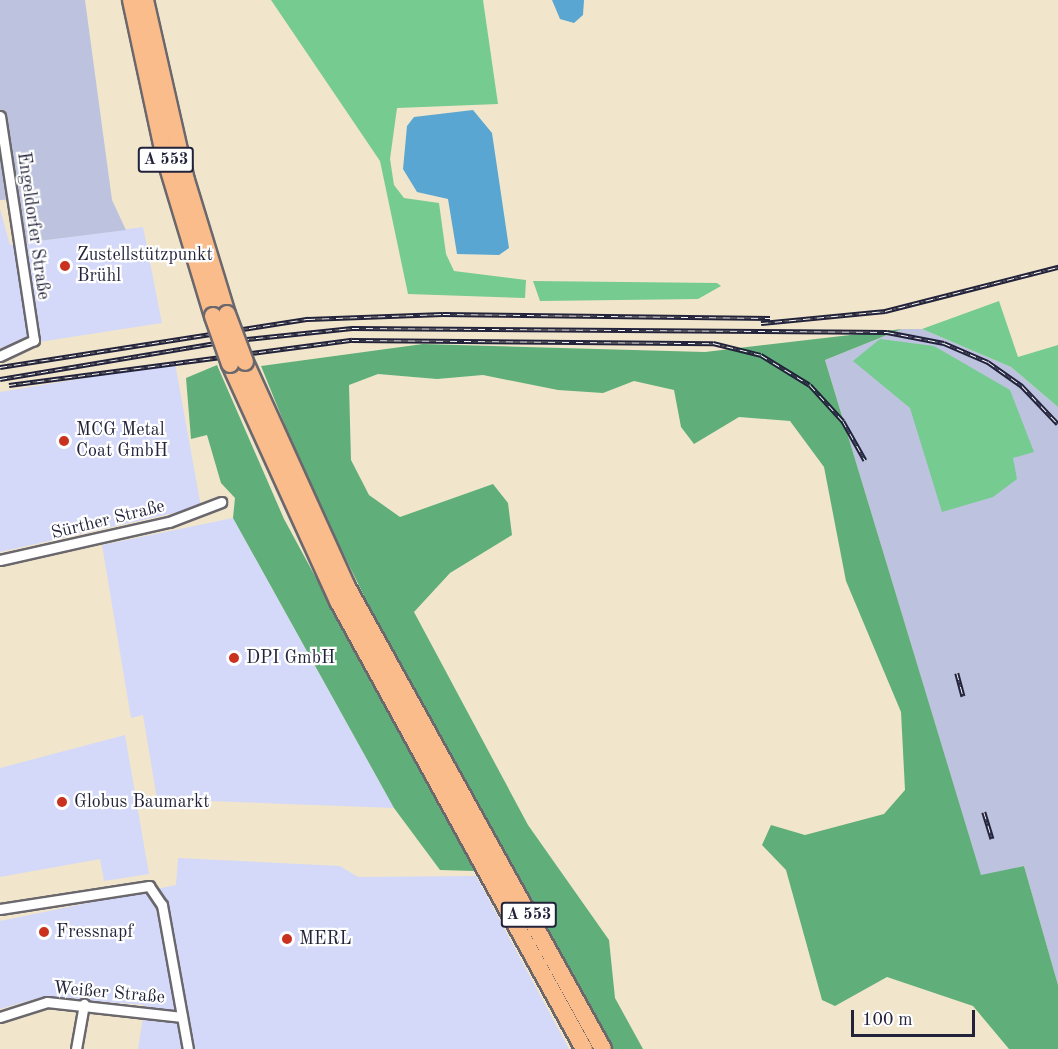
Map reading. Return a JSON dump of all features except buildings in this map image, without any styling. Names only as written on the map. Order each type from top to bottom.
[{"type":"highway","name":"A 553","points":[[131,0],[164,154],[238,363],[338,601],[584,1049]]},
{"type":"highway","name":"A 553","points":[[145,0],[183,171],[220,315]]},
{"type":"highway","name":"A 553","points":[[238,363],[339,572],[603,1049]]},
{"type":"street","name":"Engeldorfer Straße","points":[[0,116],[34,340],[0,356]]},
{"type":"street","name":"Sürther Straße","points":[[0,560],[169,522],[221,502]]},
{"type":"street","points":[[0,909],[149,886],[162,905],[188,1049]]},
{"type":"street","name":"Weißer Straße","points":[[0,1017],[47,1002],[84,1004],[182,1017]]},
{"type":"street","points":[[76,1049],[84,1004]]},
{"type":"shaded area","points":[[0,0],[85,0],[112,200],[126,230],[23,243],[16,199],[0,200]]},
{"type":"shaded area","points":[[0,209],[10,245],[143,227],[162,323],[0,348]]},
{"type":"shaded area","points":[[902,329],[922,329],[1011,367],[1058,407],[1058,985],[1024,866],[981,876],[825,360]]},
{"type":"shaded area","points":[[175,363],[201,507],[0,552],[0,392]]},
{"type":"shaded area","points":[[233,518],[394,808],[157,799],[143,715],[131,718],[102,545]]},
{"type":"shaded area","name":"Globus Baumarkt","points":[[125,735],[149,874],[104,881],[100,859],[0,877],[0,768]]},
{"type":"shaded area","points":[[178,858],[340,866],[358,877],[476,876],[569,1049],[138,1049],[145,1005],[42,997],[0,1009],[0,921],[176,885]]},
{"type":"green space","points":[[271,0],[483,0],[498,104],[397,108],[390,159],[394,185],[404,198],[439,203],[446,254],[454,271],[526,280],[525,298],[408,294],[380,161]]},
{"type":"green space","points":[[533,281],[717,283],[721,286],[698,299],[540,301]]},
{"type":"green space","points":[[999,301],[1018,357],[1058,345],[1058,407],[1011,367],[922,329]]},
{"type":"green space","points":[[902,329],[825,360],[981,875],[1024,866],[1058,985],[1058,1049],[1009,1049],[973,1006],[887,977],[835,1006],[822,1000],[786,870],[762,845],[771,825],[805,835],[884,814],[905,790],[901,712],[846,581],[824,467],[790,421],[739,417],[694,444],[681,427],[674,390],[634,381],[603,393],[558,390],[483,375],[437,379],[378,374],[349,385],[351,460],[369,495],[400,517],[493,484],[508,503],[512,535],[450,573],[414,612],[528,825],[609,940],[615,998],[643,1049],[610,1049],[374,616],[308,482],[261,366],[423,344],[705,352]]},
{"type":"green space","points":[[880,339],[934,346],[1010,390],[1034,452],[1013,458],[1017,479],[993,497],[942,512],[910,408],[853,361]]},
{"type":"green space","points":[[217,365],[284,519],[475,871],[440,870],[394,808],[233,518],[235,498],[221,483],[207,435],[191,439],[186,378]]},
{"type":"water","points":[[552,0],[584,0],[583,15],[574,23],[560,19]]},
{"type":"water","points":[[473,110],[492,133],[509,248],[499,255],[457,254],[448,199],[417,192],[403,169],[407,126],[414,117]]},
{"type":"railway","points":[[761,323],[885,311],[1058,267]]},
{"type":"railway","points":[[0,367],[308,319],[443,314],[770,318]]},
{"type":"railway","points":[[0,379],[228,341],[352,328],[887,332],[944,343],[988,362],[1022,386],[1058,424]]},
{"type":"railway","points":[[9,385],[352,340],[713,343],[761,355],[810,385],[843,421],[865,460]]},
{"type":"railway","points":[[957,673],[963,696]]},
{"type":"railway","points":[[984,812],[992,839]]},
{"type":"place","name":"Zustellstützpunkt Brühl","points":[[65,266]]},
{"type":"place","name":"MCG Metal Coat GmbH","points":[[64,441]]},
{"type":"place","name":"DPI GmbH","points":[[234,658]]},
{"type":"place","name":"Globus Baumarkt","points":[[62,802]]},
{"type":"place","name":"Fressnapf","points":[[44,932]]},
{"type":"place","name":"MERL","points":[[287,939]]}]
